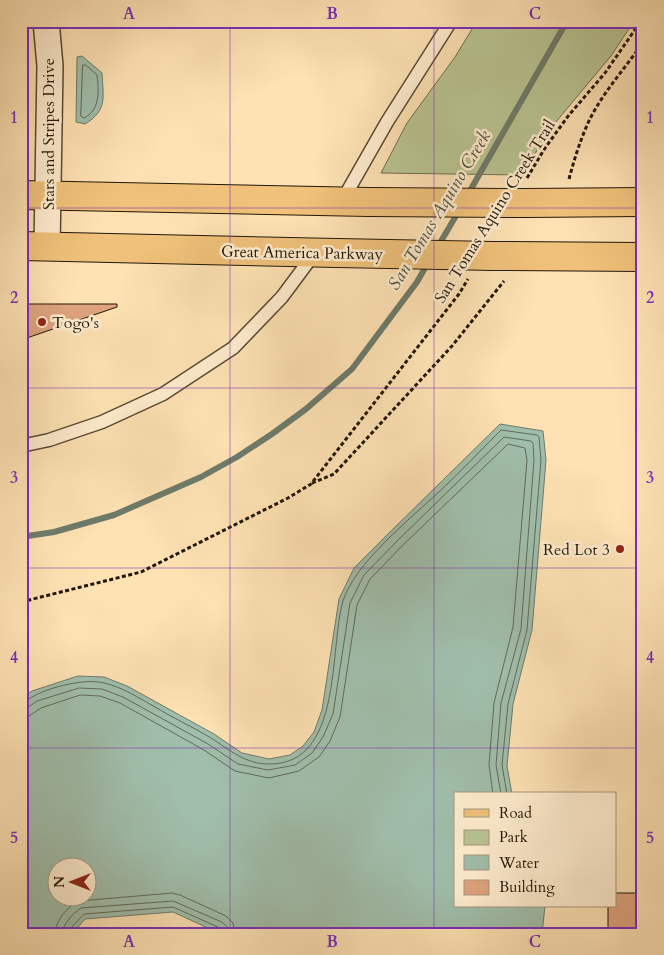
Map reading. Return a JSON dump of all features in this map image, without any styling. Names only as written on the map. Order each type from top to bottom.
[{"type":"main road","points":[[21,195],[369,202],[525,192],[569,202],[643,202]]},
{"type":"main road","name":"Great America Parkway","points":[[34,247],[643,257]]},
{"type":"street","name":"Stars and Stripes Drive","points":[[34,247],[48,195],[50,66],[46,21]]},
{"type":"lane","points":[[342,201],[387,122],[451,21]]},
{"type":"lane","points":[[21,446],[49,440],[102,422],[163,394],[233,348],[326,253]]},
{"type":"path","name":"San Tomas Aquino Creek Trail","points":[[525,192],[545,148],[569,115],[605,74],[641,21]]},
{"type":"path","points":[[569,202],[569,180],[588,122],[604,95],[643,42]]},
{"type":"path","name":"San Tomas Aquino Creek Trail","points":[[21,602],[141,572],[334,474],[452,346],[523,256]]},
{"type":"path","name":"San Tomas Aquino Creek Trail","points":[[311,484],[460,294],[470,277]]},
{"type":"green space","points":[[477,21],[634,21],[611,56],[550,129],[522,175],[381,173],[407,123],[455,57]]},
{"type":"water","points":[[82,56],[102,73],[103,89],[101,108],[98,114],[85,124],[76,122],[77,57]]},
{"type":"water","points":[[500,424],[543,431],[546,460],[532,630],[513,704],[507,766],[512,792],[454,792],[454,908],[545,908],[542,934],[221,934],[173,912],[85,919],[72,934],[21,934],[21,699],[32,691],[78,676],[104,677],[127,686],[214,734],[242,753],[269,759],[290,755],[303,746],[314,732],[322,710],[339,599],[354,568]]},
{"type":"building","points":[[21,304],[117,304],[117,307],[21,340]]},
{"type":"building","points":[[616,893],[643,893],[643,934],[608,934],[608,908],[616,908]]},
{"type":"waterway","name":"San Tomas Aquino Creek","points":[[467,196],[567,21]]},
{"type":"waterway","name":"San Tomas Aquino Creek","points":[[437,248],[460,209]]},
{"type":"waterway","name":"San Tomas Aquino Creek","points":[[21,537],[54,532],[114,515],[201,477],[237,457],[272,434],[306,409],[352,369],[417,282],[429,261]]},
{"type":"place","name":"Togo's","points":[[42,322]]},
{"type":"place","name":"Red Lot 3","points":[[620,549]]}]
